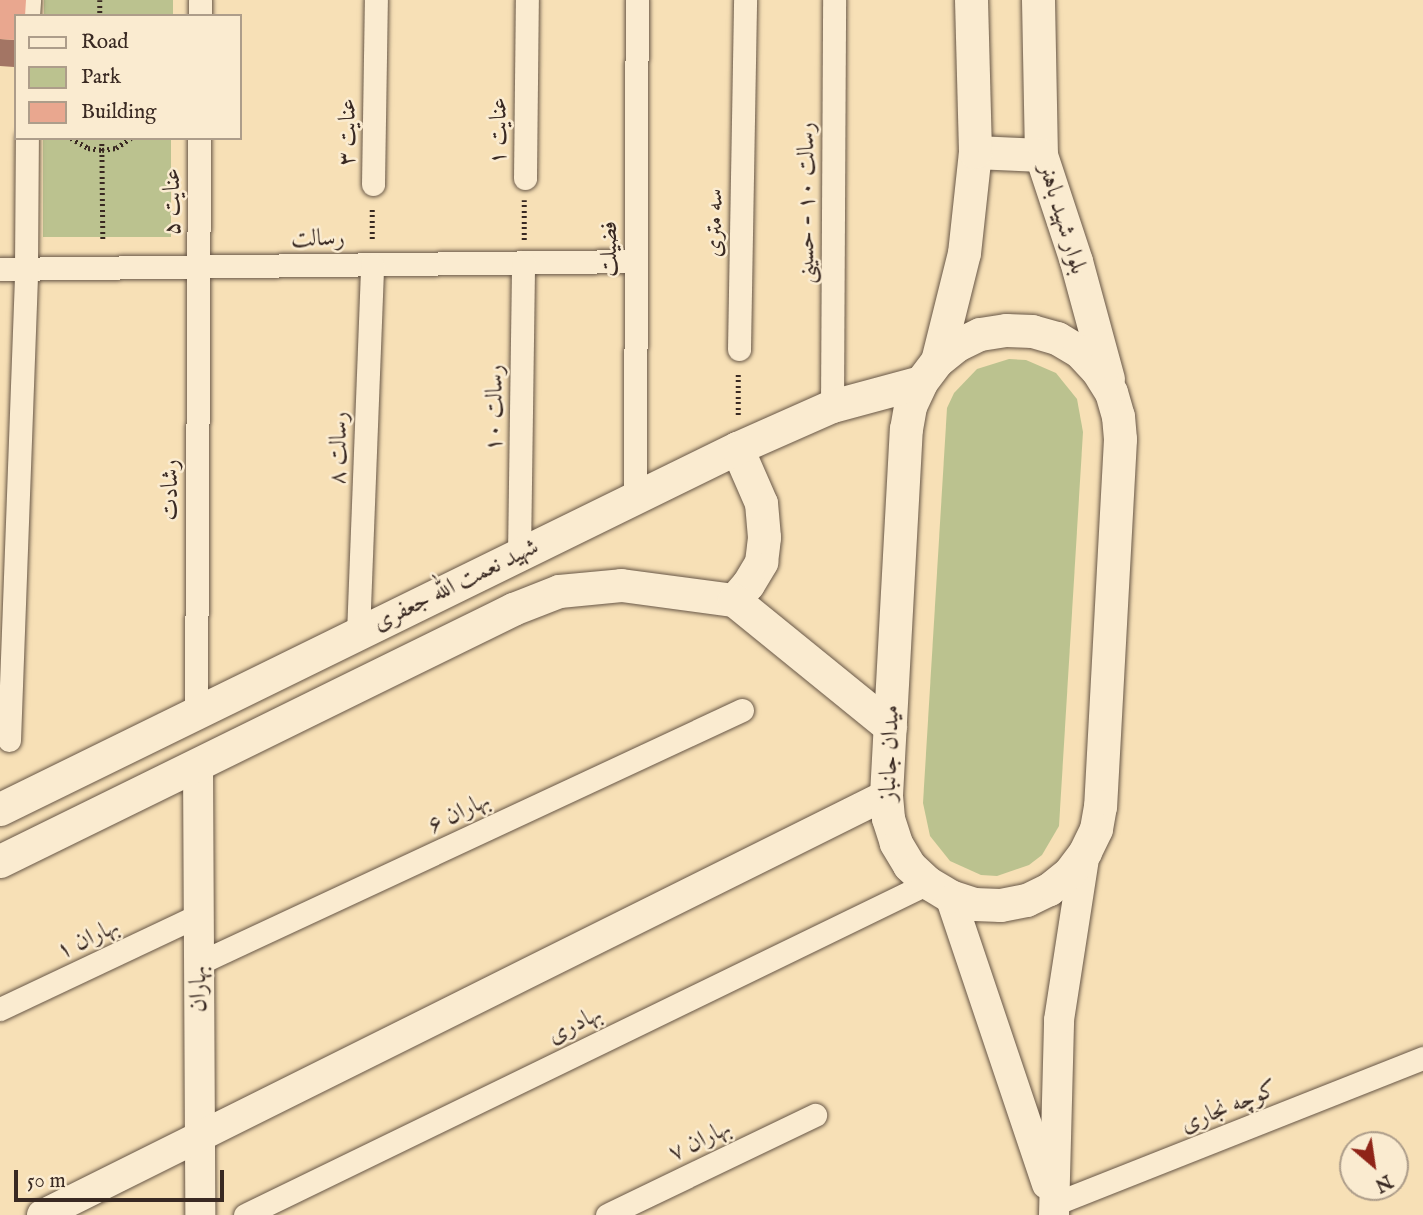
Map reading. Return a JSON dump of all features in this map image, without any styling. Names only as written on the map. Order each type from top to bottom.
[{"type":"main road","points":[[929,372],[964,253],[975,152],[971,0]]},
{"type":"main road","name":"بلوار شهید باهنر","points":[[1038,0],[1041,155],[1076,261],[1111,392]]},
{"type":"main road","points":[[975,152],[1041,155]]},
{"type":"main road","points":[[929,372],[957,345],[980,334],[1006,330],[1032,331],[1057,338],[1079,351],[1097,370],[1111,392],[1118,416],[1120,439],[1100,806],[1096,829],[1086,852],[1069,873],[1049,889],[1026,900],[1000,905],[974,904],[939,890]]},
{"type":"main road","name":"شهید نعمت الله جعفری","points":[[0,809],[737,447],[832,407],[929,372]]},
{"type":"main road","name":"میدان جانباز","points":[[929,372],[910,406],[906,429],[886,795],[888,818],[896,843],[909,864],[939,890]]},
{"type":"main road","points":[[737,447],[761,503],[764,537],[761,562],[748,584],[734,600],[890,727]]},
{"type":"main road","name":"شهید نعمت الله جعفری","points":[[0,861],[513,609],[559,591],[621,585],[734,600]]},
{"type":"street","name":"عنایت ۳","points":[[373,184],[376,0]]},
{"type":"street","name":"عنایت ۱","points":[[525,178],[527,0]]},
{"type":"street","name":"فضیلت","points":[[635,498],[637,0]]},
{"type":"street","name":"سه متری","points":[[739,349],[745,0]]},
{"type":"street","name":"رسالت ۱۰ - حسینی","points":[[832,407],[834,0]]},
{"type":"street","points":[[9,740],[26,269],[27,140]]},
{"type":"street","name":"عنایت ۵","points":[[198,267],[199,140]]},
{"type":"street","name":"رسالت","points":[[0,269],[636,261]]},
{"type":"street","name":"رسالت ۱۰","points":[[519,555],[523,262]]},
{"type":"street","name":"رسالت ۸","points":[[358,634],[372,265]]},
{"type":"street","name":"رشادت","points":[[195,713],[198,267]]},
{"type":"street","name":"بهاران ۶","points":[[199,963],[742,710]]},
{"type":"street","name":"بهاران","points":[[198,764],[200,1215]]},
{"type":"street","points":[[42,1215],[886,795]]},
{"type":"street","points":[[1054,1210],[1059,1020],[1086,852]]},
{"type":"street","points":[[939,890],[1054,1210]]},
{"type":"street","name":"بهادری","points":[[245,1215],[939,890]]},
{"type":"street","name":"بهاران ۱","points":[[0,1009],[199,915]]},
{"type":"street","name":"کوچه نجاری","points":[[1054,1210],[1423,1058]]},
{"type":"street","name":"بهاران ۷","points":[[607,1215],[815,1115]]},
{"type":"path","points":[[74,140],[88,148],[102,150],[116,148],[128,140]]},
{"type":"path","points":[[102,140],[103,268]]},
{"type":"path","name":"عنایت ۱","points":[[523,262],[525,178]]},
{"type":"path","name":"عنایت ۳","points":[[372,265],[373,184]]},
{"type":"path","points":[[737,447],[739,349]]},
{"type":"green space","points":[[44,0],[173,0],[173,14],[44,14]]},
{"type":"green space","points":[[43,140],[171,140],[171,237],[43,237]]},
{"type":"green space","points":[[1009,359],[1026,360],[1056,373],[1077,399],[1083,432],[1059,826],[1042,855],[1029,865],[997,876],[981,875],[950,861],[930,836],[923,803],[947,408],[954,393],[977,369]]},
{"type":"building","points":[[0,0],[26,0],[25,14],[14,14],[14,40],[0,39]]}]
